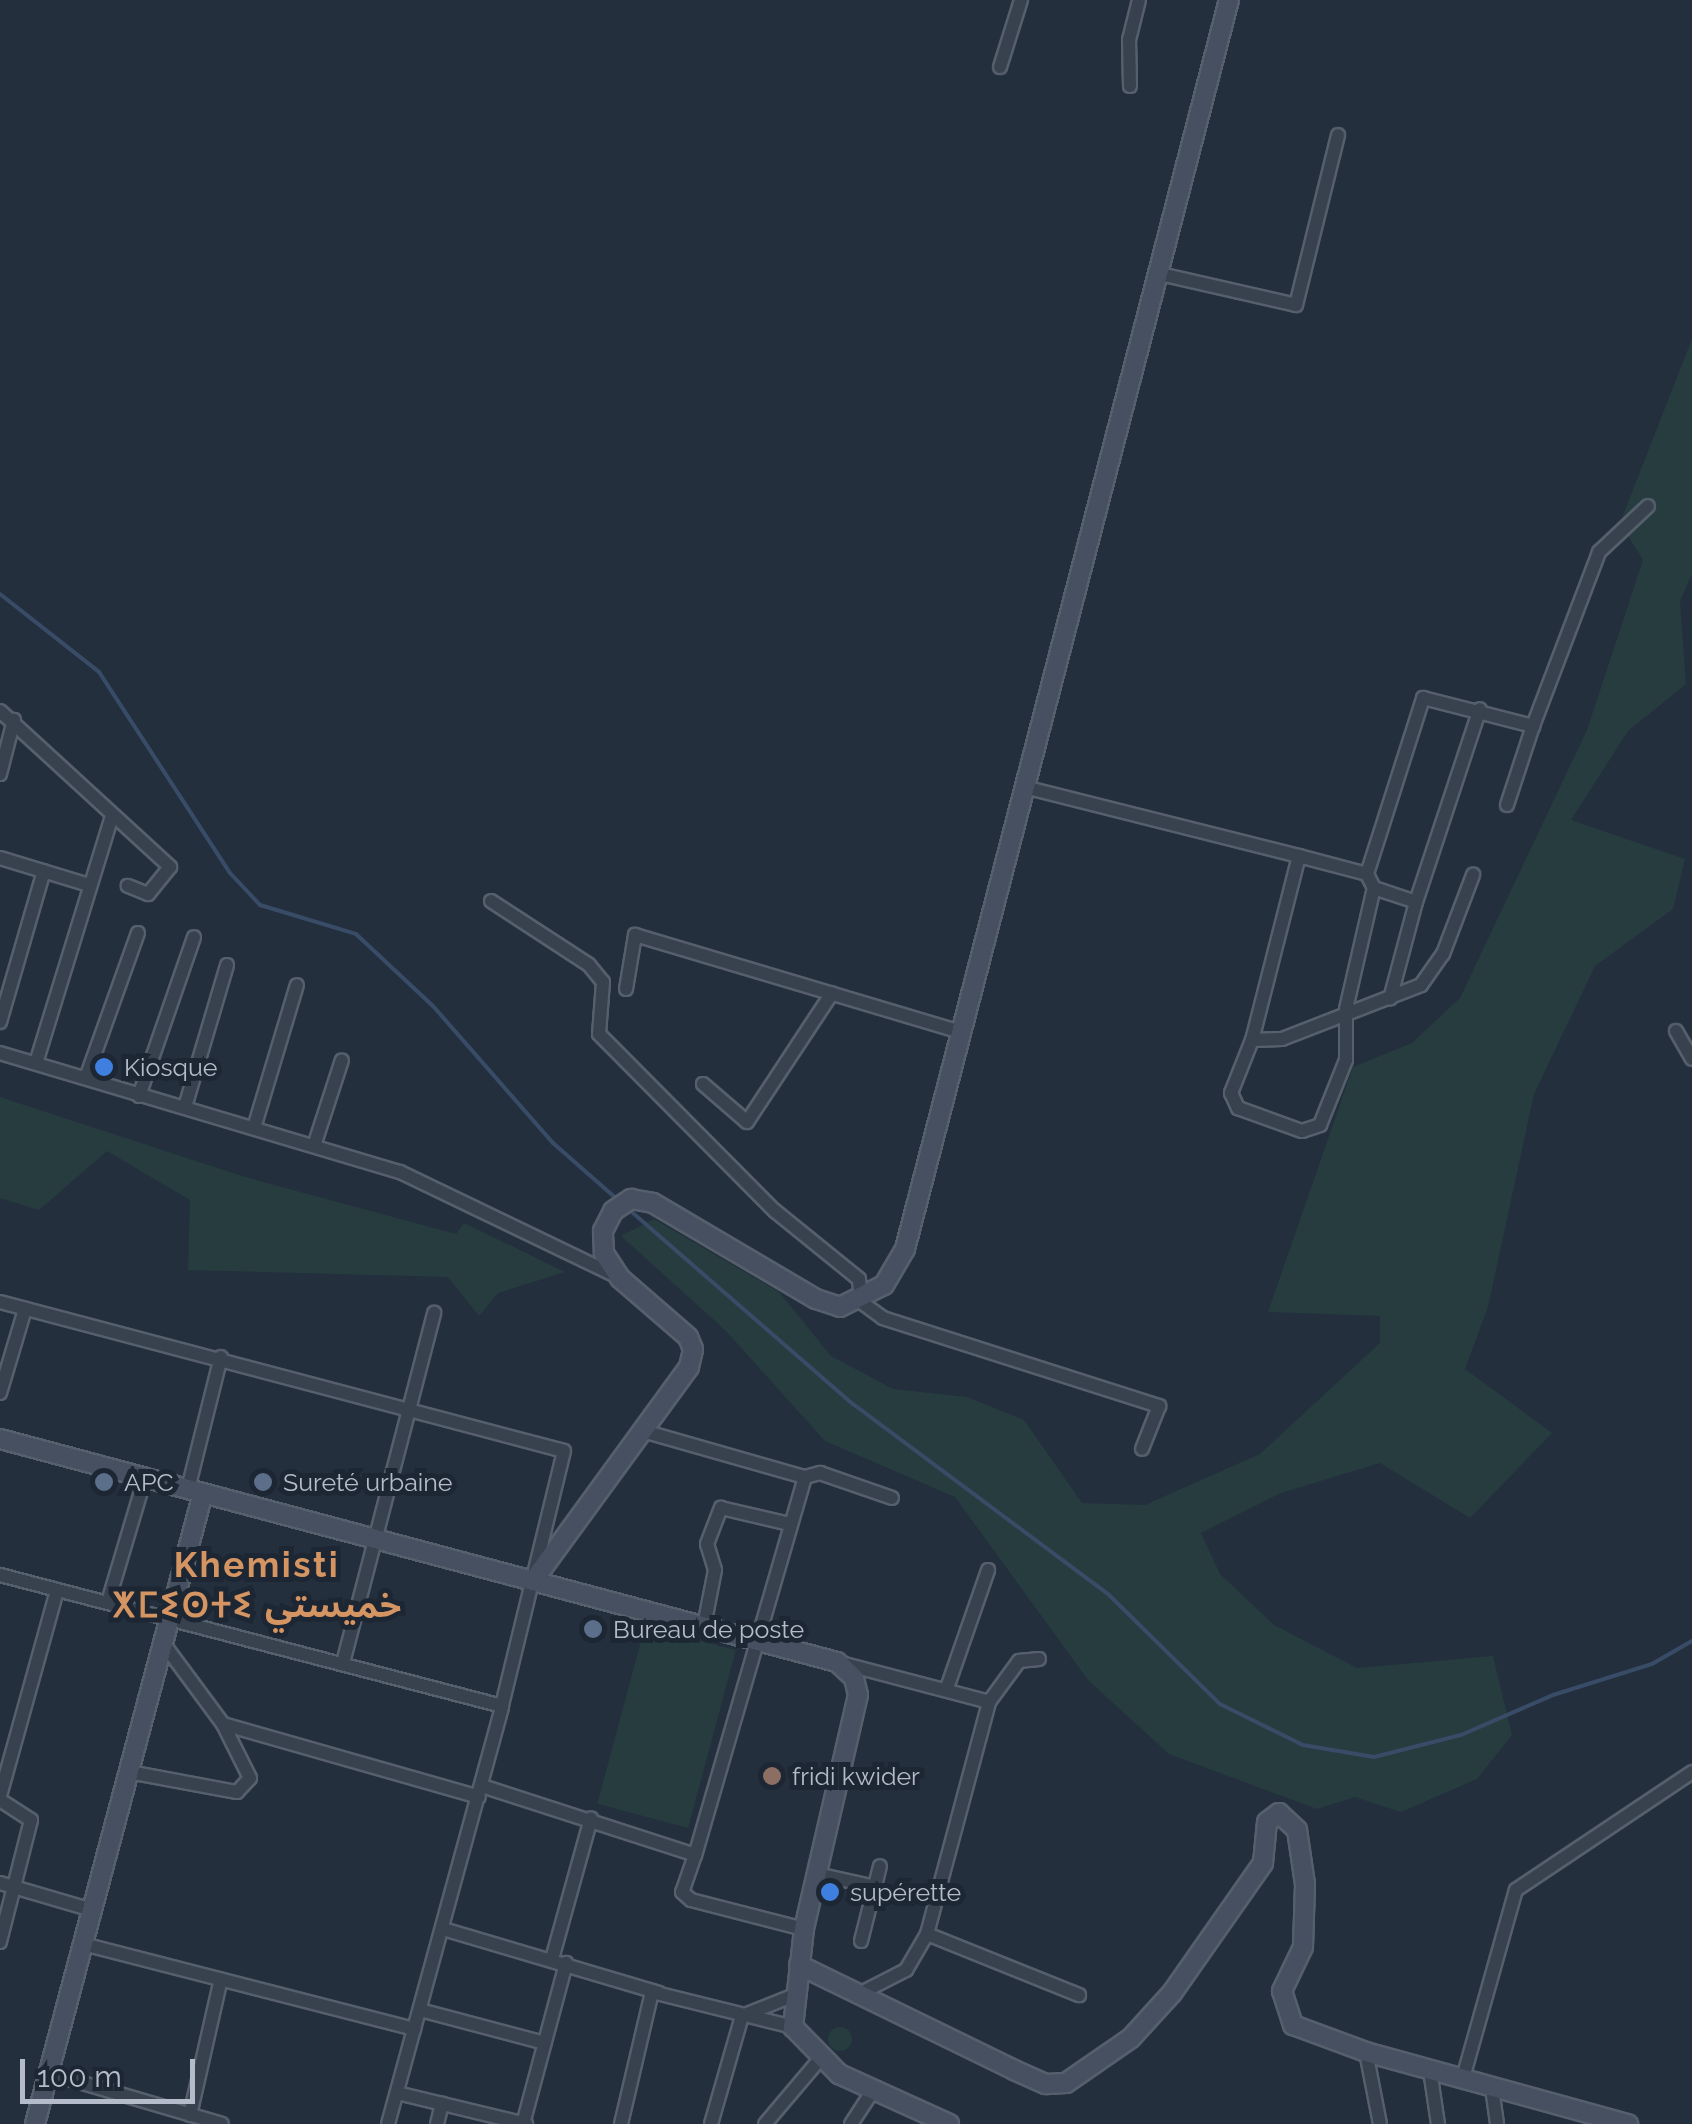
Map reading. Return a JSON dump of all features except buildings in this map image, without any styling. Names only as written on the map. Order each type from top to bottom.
[{"type":"street","points":[[1000,67],[1021,0]]},
{"type":"street","points":[[1130,86],[1129,40],[1139,0]]},
{"type":"street","points":[[620,1278],[604,1253],[603,1231],[613,1212],[631,1199],[653,1203],[816,1299],[840,1307],[861,1302],[894,1273],[906,1249],[1160,274],[1227,1]]},
{"type":"street","points":[[1160,274],[1296,304],[1338,135]]},
{"type":"street","points":[[1506,805],[1599,552],[1648,506]]},
{"type":"street","points":[[1300,856],[1252,1040],[1235,1078],[1233,1101],[1246,1116],[1314,1129],[1329,1110],[1346,1060],[1346,1009],[1374,888],[1367,874],[1419,703],[1429,696],[1532,726]]},
{"type":"street","points":[[1390,1000],[1416,902],[1480,709]]},
{"type":"street","points":[[0,711],[170,867],[148,894],[128,886]]},
{"type":"street","points":[[0,774],[14,720]]},
{"type":"street","points":[[1024,787],[1367,874]]},
{"type":"street","points":[[36,1063],[112,816]]},
{"type":"street","points":[[0,858],[89,885]]},
{"type":"street","points":[[0,1022],[44,872]]},
{"type":"street","points":[[1252,1040],[1282,1039],[1346,1009],[1390,1000],[1430,976],[1473,875]]},
{"type":"street","points":[[1374,888],[1416,902]]},
{"type":"street","points":[[492,901],[589,965],[602,982],[599,1034],[775,1211],[860,1280],[861,1302]]},
{"type":"street","points":[[86,1078],[138,932]]},
{"type":"street","points":[[626,989],[635,935],[961,1032]]},
{"type":"street","points":[[139,1096],[194,937]]},
{"type":"street","points":[[184,1107],[228,966]]},
{"type":"street","points":[[254,1128],[298,985]]},
{"type":"street","points":[[703,1084],[747,1122],[832,993]]},
{"type":"street","points":[[1676,1031],[1692,1059]]},
{"type":"street","points":[[0,1053],[400,1172],[620,1278],[688,1337],[693,1350],[689,1367],[533,1580]]},
{"type":"street","points":[[314,1146],[342,1060]]},
{"type":"street","points":[[0,1302],[221,1357],[564,1451],[481,1792],[388,2124]]},
{"type":"street","points":[[861,1302],[883,1318],[1159,1406],[1142,1449]]},
{"type":"street","points":[[0,1392],[26,1309]]},
{"type":"street","points":[[343,1663],[434,1312]]},
{"type":"street","points":[[34,2124],[170,1618],[221,1357]]},
{"type":"street","points":[[642,1431],[805,1476],[820,1473],[892,1498]]},
{"type":"street","points":[[0,1439],[989,1702]]},
{"type":"street","points":[[804,1929],[691,1900],[682,1892],[805,1476]]},
{"type":"street","points":[[108,1602],[145,1478]]},
{"type":"street","points":[[704,1626],[715,1570],[707,1544],[718,1512],[728,1506],[790,1524]]},
{"type":"street","points":[[947,1688],[988,1570]]},
{"type":"street","points":[[0,1575],[502,1706]]},
{"type":"street","points":[[0,1942],[32,1820],[0,1798],[58,1590]]},
{"type":"street","points":[[129,1772],[220,1790],[246,1788],[249,1770],[223,1724],[163,1643]]},
{"type":"street","points":[[861,1993],[906,1970],[927,1934],[989,1702],[1019,1662],[1040,1659]]},
{"type":"street","points":[[837,1662],[854,1678],[858,1696],[804,1929],[792,1996],[794,2027],[820,2059],[950,2124]]},
{"type":"street","points":[[223,1724],[590,1818],[695,1855]]},
{"type":"street","points":[[1463,2078],[1516,1890],[1692,1772]]},
{"type":"street","points":[[798,1965],[1014,2070],[1046,2084],[1066,2084],[1130,2038],[1172,1993],[1263,1863],[1268,1822],[1279,1812],[1291,1820],[1302,1844],[1306,1927],[1281,2003],[1300,2030],[1593,2119],[1628,2124]]},
{"type":"street","points":[[396,2093],[524,2124],[545,2043],[590,1818]]},
{"type":"street","points":[[861,1941],[880,1866]]},
{"type":"street","points":[[817,1874],[875,1887]]},
{"type":"street","points":[[0,1883],[92,1910]]},
{"type":"street","points":[[442,1929],[662,1994],[794,2027]]},
{"type":"street","points":[[927,1934],[1078,1994]]},
{"type":"street","points":[[83,1944],[414,2029]]},
{"type":"street","points":[[190,2114],[220,1979]]},
{"type":"street","points":[[621,2124],[652,1992],[662,1994]]},
{"type":"street","points":[[742,2016],[792,1996]]},
{"type":"street","points":[[420,2010],[545,2043]]},
{"type":"street","points":[[711,2124],[742,2016]]},
{"type":"street","points":[[1366,2052],[1380,2124]]},
{"type":"street","points":[[765,2124],[820,2059]]},
{"type":"street","points":[[1430,2070],[1438,2124]]},
{"type":"street","points":[[48,2073],[222,2124]]},
{"type":"street","points":[[1492,2088],[1498,2124]]},
{"type":"street","points":[[851,2124],[874,2089]]},
{"type":"street","points":[[437,2124],[442,2104]]},
{"type":"green space","points":[[1692,339],[1692,574],[1680,601],[1686,684],[1628,731],[1571,820],[1685,859],[1673,909],[1595,966],[1534,1094],[1488,1307],[1465,1369],[1552,1433],[1470,1518],[1380,1463],[1281,1493],[1201,1533],[1220,1574],[1274,1625],[1357,1668],[1493,1656],[1512,1735],[1477,1779],[1401,1812],[1355,1797],[1317,1809],[1169,1754],[1088,1680],[955,1497],[825,1441],[725,1330],[621,1236],[654,1219],[779,1292],[831,1356],[893,1389],[967,1397],[1024,1420],[1082,1503],[1145,1505],[1260,1454],[1380,1343],[1380,1316],[1268,1312],[1353,1067],[1412,1043],[1460,998],[1587,730],[1643,560],[1620,523]]},
{"type":"green space","points":[[0,1097],[245,1177],[456,1234],[464,1223],[565,1272],[498,1293],[479,1316],[448,1277],[188,1270],[190,1200],[107,1151],[39,1210],[0,1198]]},
{"type":"green space","points":[[645,1626],[736,1650],[688,1828],[597,1804]]},
{"type":"green space","points":[[840,2027],[849,2030],[849,2048],[840,2051],[831,2048],[828,2039],[831,2030]]},
{"type":"waterway","points":[[0,594],[99,672],[230,873],[260,905],[356,934],[433,1006],[553,1143],[619,1201]]},
{"type":"waterway","points":[[626,1207],[853,1404],[1109,1595],[1220,1704],[1303,1745],[1374,1757],[1461,1735],[1553,1695],[1652,1664],[1692,1641]]},
{"type":"place","name":"Kiosque","points":[[104,1067]]},
{"type":"place","name":"APC","points":[[104,1482]]},
{"type":"place","name":"Sureté urbaine","points":[[263,1482]]},
{"type":"place","name":"Bureau de poste","points":[[593,1629]]},
{"type":"place","name":"fridi kwider","points":[[772,1776]]},
{"type":"place","name":"supérette","points":[[830,1892]]},
{"type":"district","name":"Khemisti ⵅⵎⵉⵙⵜⵉ خميستي","points":[[257,1585]]}]
